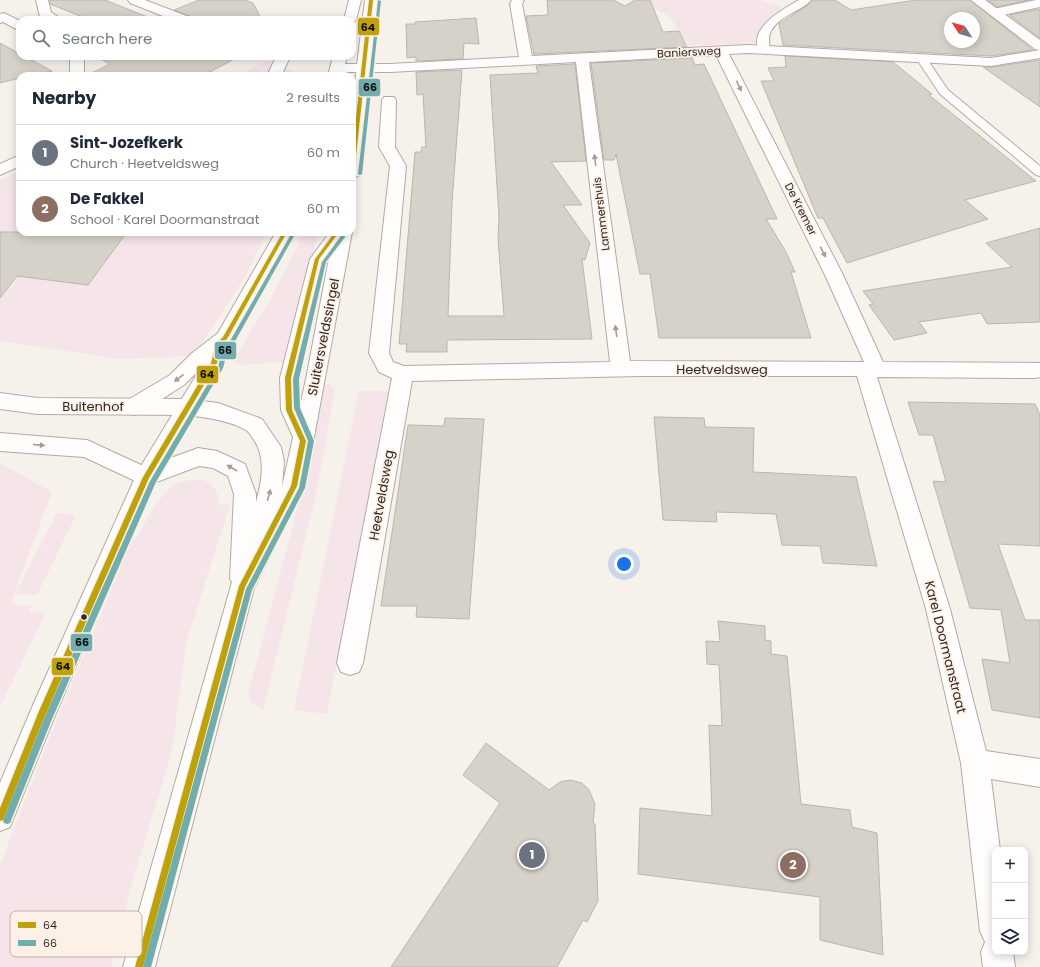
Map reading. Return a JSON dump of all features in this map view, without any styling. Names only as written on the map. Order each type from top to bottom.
[{"type":"street","points":[[42,0],[46,14],[49,16]]},
{"type":"street","points":[[134,0],[174,16]]},
{"type":"street","points":[[351,16],[355,0]]},
{"type":"street","points":[[356,131],[365,68],[371,0]]},
{"type":"street","points":[[518,0],[516,4],[526,60]]},
{"type":"street","points":[[977,0],[1040,46]]},
{"type":"street","points":[[994,13],[1040,4]]},
{"type":"street","points":[[0,18],[4,17],[16,24]]},
{"type":"street","name":"Baniersweg","points":[[338,67],[365,68],[764,50],[991,62],[1040,54]]},
{"type":"street","name":"De Kremer","points":[[721,51],[834,275],[871,369]]},
{"type":"street","name":"Lammershuis","points":[[582,58],[621,369]]},
{"type":"street","points":[[77,72],[78,60]]},
{"type":"street","points":[[276,72],[282,60]]},
{"type":"street","points":[[389,100],[387,147],[398,166],[379,354],[394,371]]},
{"type":"street","points":[[0,170],[16,162]]},
{"type":"street","points":[[133,407],[177,380],[198,359],[225,338],[275,252],[282,236]]},
{"type":"street","name":"Sluitersveldssingel","points":[[142,956],[242,586],[294,486],[342,236]]},
{"type":"street","points":[[0,817],[42,714],[146,477],[214,363],[219,344]]},
{"type":"street","name":"Heetveldsweg","points":[[350,663],[394,371],[871,369],[1038,373]]},
{"type":"street","name":"Karel Doormanstraat","points":[[871,369],[938,609],[975,763],[994,919]]},
{"type":"street","name":"Buitenhof","points":[[0,401],[38,406],[187,407],[218,411],[255,425],[270,447],[273,461],[271,489],[242,586]]},
{"type":"street","points":[[0,442],[87,449],[146,477],[198,457],[217,460],[237,470],[245,494],[242,586]]},
{"type":"street","points":[[975,763],[1040,773]]},
{"type":"street","points":[[998,955],[999,967]]},
{"type":"street","name":"Sluitersveldssingel","points":[[139,967],[142,957]]},
{"type":"lane","points":[[764,50],[763,35],[774,22],[790,8],[806,0]]},
{"type":"lane","points":[[921,58],[944,92],[1040,172]]},
{"type":"lane","points":[[302,441],[290,410],[288,378],[317,259],[334,236]]},
{"type":"shaded area","points":[[647,0],[761,0],[783,7],[763,26],[757,43],[689,46],[670,17],[644,3]]},
{"type":"shaded area","points":[[267,61],[296,72],[244,72]]},
{"type":"shaded area","points":[[16,172],[16,236],[265,236],[246,275],[194,356],[120,359],[0,341],[0,180]]},
{"type":"shaded area","points":[[303,236],[318,236],[284,362],[243,365],[232,362],[268,304]]},
{"type":"shaded area","points":[[323,384],[330,384],[335,390],[316,495],[263,710],[251,702],[248,694],[297,510]]},
{"type":"shaded area","points":[[359,391],[388,391],[327,714],[294,710]]},
{"type":"shaded area","points":[[0,463],[52,492],[10,604],[32,606],[29,612],[46,613],[0,707]]},
{"type":"shaded area","points":[[201,479],[209,483],[218,495],[219,504],[230,505],[186,643],[172,751],[125,911],[10,911],[10,957],[113,957],[111,967],[0,967],[0,865],[44,751],[132,539],[137,538],[152,510],[162,496],[173,486],[190,480]]},
{"type":"shaded area","points":[[57,513],[76,515],[37,595],[15,594]]},
{"type":"building","points":[[50,0],[105,0],[145,16],[80,16],[50,4]]},
{"type":"building","points":[[199,0],[245,0],[253,3],[260,16],[190,16],[174,10]]},
{"type":"building","points":[[547,0],[613,0],[625,6],[635,0],[650,0],[663,32],[679,31],[687,47],[534,54],[526,16],[548,15]]},
{"type":"building","points":[[812,0],[835,0],[851,10],[916,0],[970,0],[1033,50],[991,56],[783,45],[779,24],[808,5]]},
{"type":"building","points":[[988,0],[1029,0],[997,7]]},
{"type":"building","points":[[1040,9],[1040,38],[1009,15]]},
{"type":"building","points":[[476,18],[479,44],[464,43],[463,59],[416,61],[416,57],[407,58],[406,24],[415,24],[415,22]]},
{"type":"building","points":[[0,43],[16,52],[16,60],[31,60],[52,71],[16,72],[16,79],[0,83]]},
{"type":"building","points":[[785,56],[893,62],[932,94],[929,95],[1036,181],[965,200],[988,219],[847,263],[823,218],[818,218],[761,81],[774,81],[768,68],[786,67]]},
{"type":"building","points":[[692,58],[695,65],[704,64],[777,219],[766,219],[786,252],[795,272],[791,272],[811,338],[659,338],[650,274],[640,274],[616,154],[614,160],[604,160],[591,63]]},
{"type":"building","points":[[102,60],[232,60],[210,72],[94,72],[110,64]]},
{"type":"building","points":[[1040,60],[1040,107],[983,67],[991,67]]},
{"type":"building","points":[[575,64],[586,161],[551,162],[582,205],[563,205],[590,243],[585,260],[582,259],[592,339],[447,340],[447,352],[406,352],[407,344],[399,344],[415,152],[421,152],[422,147],[426,147],[423,94],[417,95],[416,72],[462,70],[452,202],[448,316],[504,316],[498,239],[499,217],[490,75],[538,73],[536,66]]},
{"type":"building","points":[[1040,228],[1040,322],[987,324],[981,313],[919,322],[927,333],[894,340],[869,305],[873,304],[863,291],[1012,267],[986,243]]},
{"type":"building","points":[[0,232],[16,232],[16,236],[124,236],[88,285],[17,276],[0,298]]},
{"type":"building","points":[[908,402],[1035,404],[1040,415],[1040,546],[998,544],[1025,620],[1040,620],[1040,718],[992,710],[982,659],[1010,663],[1001,610],[970,608],[933,481],[946,482],[933,435],[919,435]]},
{"type":"building","points":[[654,417],[704,418],[705,427],[754,428],[753,472],[856,477],[877,566],[823,563],[820,546],[782,545],[776,514],[716,512],[717,522],[663,520]]},
{"type":"building","points":[[445,418],[484,419],[469,619],[416,617],[417,606],[381,606],[408,425],[444,426]]},
{"type":"building","points":[[718,621],[765,626],[765,640],[771,641],[771,654],[787,656],[801,804],[850,810],[852,827],[877,833],[883,955],[820,940],[820,897],[638,874],[640,808],[712,816],[709,725],[722,726],[719,665],[707,664],[706,641],[720,642]]},
{"type":"building","points":[[486,743],[549,790],[560,782],[570,780],[582,783],[589,790],[595,804],[593,822],[595,824],[598,901],[587,922],[583,920],[557,967],[391,967],[500,803],[463,775]]},
{"type":"transit line","name":"64","points":[[356,137],[371,0]]},
{"type":"transit line","name":"66","points":[[360,174],[379,1]]},
{"type":"transit line","name":"64","points":[[0,817],[42,714],[146,477],[214,363],[219,344],[225,338],[283,236]]},
{"type":"transit line","name":"66","points":[[7,820],[49,717],[153,481],[221,367],[226,348],[232,342],[292,236]]},
{"type":"transit line","name":"64","points":[[142,956],[242,586],[294,486],[303,441],[289,410],[288,378],[317,259],[334,236]]},
{"type":"transit line","name":"66","points":[[147,967],[249,589],[302,488],[311,441],[297,408],[296,379],[324,262],[343,237]]},
{"type":"transit line","name":"64","points":[[139,967],[142,957]]},
{"type":"place","name":"Sint-Jozefkerk","points":[[532,855]]},
{"type":"place","name":"De Fakkel","points":[[793,865]]}]
